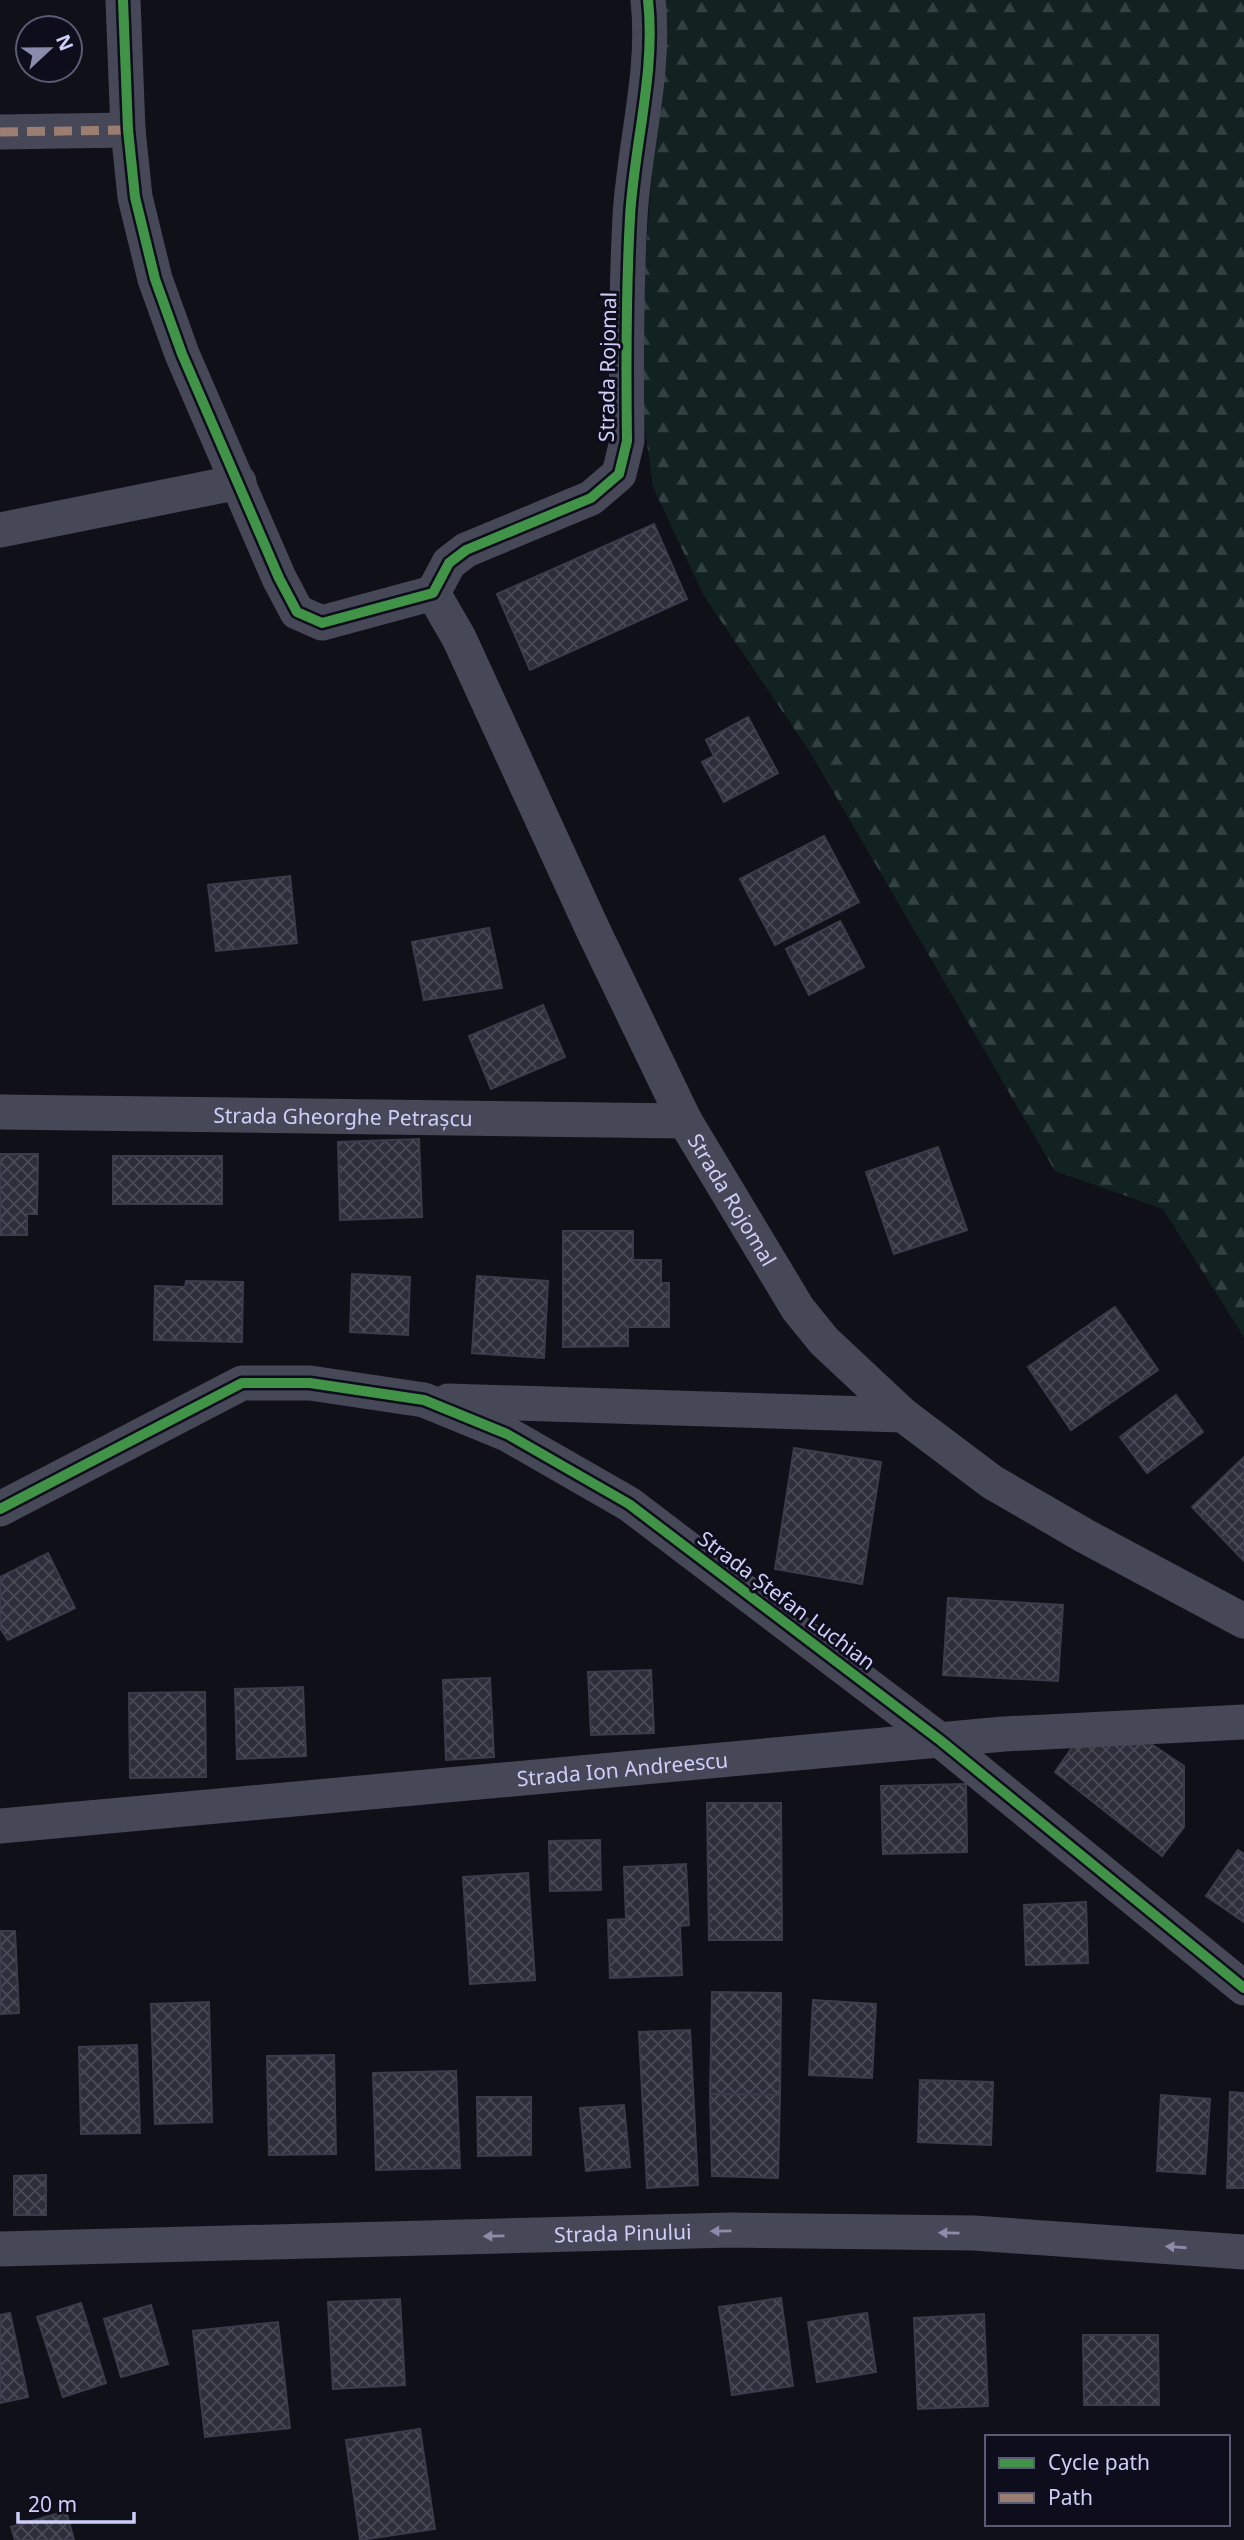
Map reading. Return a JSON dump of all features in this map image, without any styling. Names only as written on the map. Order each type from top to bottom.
[{"type":"street","points":[[122,0],[128,130],[135,197],[155,279],[182,354],[297,611],[322,623],[433,593]]},
{"type":"street","name":"Strada Rojomal","points":[[648,0],[651,27],[649,55],[630,216],[627,441],[620,474],[591,499],[466,550],[449,563],[433,593],[459,638],[593,930],[685,1121],[798,1309],[824,1342],[903,1415],[992,1482],[1085,1536],[1244,1621]]},
{"type":"street","points":[[0,132],[128,130]]},
{"type":"street","points":[[0,530],[239,482]]},
{"type":"street","name":"Strada Gheorghe Petrașcu","points":[[0,1112],[685,1121]]},
{"type":"street","name":"Strada Ștefan Luchian","points":[[0,1509],[242,1383],[310,1383],[424,1400],[507,1434],[629,1504],[941,1741],[1244,1988]]},
{"type":"street","points":[[424,1400],[903,1415]]},
{"type":"street","name":"Strada Ion Andreescu","points":[[0,1826],[1004,1734],[1244,1722]]},
{"type":"street","name":"Strada Pinului","points":[[0,2249],[731,2230],[846,2230],[974,2233],[1244,2252]]},
{"type":"green space","points":[[665,0],[1244,0],[1244,1337],[1163,1209],[1055,1171],[810,752],[704,596],[653,487],[637,371]]},
{"type":"building","points":[[654,524],[687,599],[530,670],[497,594]]},
{"type":"building","points":[[748,717],[778,773],[724,802],[702,762],[714,756],[706,740]]},
{"type":"building","points":[[824,836],[859,902],[775,945],[740,879]]},
{"type":"building","points":[[290,876],[297,943],[216,951],[208,885]]},
{"type":"building","points":[[840,921],[864,967],[809,995],[786,949]]},
{"type":"building","points":[[489,928],[502,988],[424,1000],[412,942]]},
{"type":"building","points":[[543,1005],[565,1057],[491,1089],[469,1036]]},
{"type":"building","points":[[419,1139],[422,1217],[340,1220],[338,1142]]},
{"type":"building","points":[[938,1147],[967,1230],[894,1254],[866,1172]]},
{"type":"building","points":[[0,1154],[38,1154],[37,1214],[27,1214],[27,1235],[0,1235]]},
{"type":"building","points":[[113,1156],[222,1156],[222,1204],[113,1204]]},
{"type":"building","points":[[563,1231],[633,1231],[633,1260],[661,1260],[661,1283],[669,1283],[669,1327],[628,1327],[628,1346],[563,1347]]},
{"type":"building","points":[[352,1274],[410,1277],[408,1335],[350,1332]]},
{"type":"building","points":[[477,1276],[548,1281],[544,1358],[472,1353]]},
{"type":"building","points":[[186,1281],[243,1282],[242,1342],[154,1340],[155,1286],[185,1287]]},
{"type":"building","points":[[1115,1307],[1158,1370],[1071,1430],[1028,1367]]},
{"type":"building","points":[[1176,1395],[1203,1432],[1147,1473],[1120,1437]]},
{"type":"building","points":[[794,1448],[881,1462],[862,1584],[775,1569]]},
{"type":"building","points":[[1244,1457],[1244,1561],[1192,1507]]},
{"type":"building","points":[[48,1553],[75,1608],[8,1640],[0,1628],[0,1577]]},
{"type":"building","points":[[948,1598],[1063,1605],[1058,1681],[943,1675]]},
{"type":"building","points":[[651,1670],[654,1733],[591,1735],[588,1672]]},
{"type":"building","points":[[490,1678],[494,1757],[446,1760],[443,1680]]},
{"type":"building","points":[[303,1687],[306,1756],[237,1759],[235,1689]]},
{"type":"building","points":[[205,1692],[206,1777],[130,1778],[129,1693]]},
{"type":"building","points":[[1076,1742],[1148,1742],[1184,1766],[1184,1827],[1162,1856],[1055,1772]]},
{"type":"building","points":[[966,1784],[967,1852],[883,1854],[881,1786]]},
{"type":"building","points":[[707,1803],[781,1803],[782,1940],[709,1940]]},
{"type":"building","points":[[600,1840],[601,1890],[550,1891],[549,1841]]},
{"type":"building","points":[[1238,1850],[1244,1854],[1244,1922],[1206,1896]]},
{"type":"building","points":[[686,1864],[689,1925],[680,1926],[682,1975],[610,1978],[608,1920],[626,1919],[624,1867]]},
{"type":"building","points":[[528,1873],[535,1980],[470,1984],[463,1877]]},
{"type":"building","points":[[1086,1902],[1088,1963],[1026,1965],[1024,1905]]},
{"type":"building","points":[[0,1931],[15,1931],[19,2013],[0,2014]]},
{"type":"building","points":[[712,1992],[781,1993],[780,2095],[710,2094]]},
{"type":"building","points":[[813,2000],[876,2004],[872,2078],[809,2075]]},
{"type":"building","points":[[209,2002],[212,2122],[155,2124],[151,2004]]},
{"type":"building","points":[[690,2030],[698,2185],[647,2188],[639,2032]]},
{"type":"building","points":[[137,2045],[140,2133],[81,2134],[79,2047]]},
{"type":"building","points":[[334,2055],[336,2154],[269,2155],[267,2056]]},
{"type":"building","points":[[456,2071],[460,2168],[376,2170],[373,2073]]},
{"type":"building","points":[[920,2080],[993,2082],[991,2145],[918,2142]]},
{"type":"building","points":[[1230,2092],[1244,2093],[1244,2188],[1227,2188]]},
{"type":"building","points":[[710,2094],[780,2095],[778,2178],[712,2176]]},
{"type":"building","points":[[1161,2095],[1210,2099],[1205,2174],[1157,2171]]},
{"type":"building","points":[[477,2097],[531,2097],[531,2155],[478,2156]]},
{"type":"building","points":[[624,2105],[630,2167],[586,2171],[580,2108]]},
{"type":"building","points":[[46,2175],[46,2215],[14,2215],[14,2176]]},
{"type":"building","points":[[781,2298],[793,2386],[732,2395],[719,2307]]},
{"type":"building","points":[[400,2299],[405,2385],[333,2389],[328,2302]]},
{"type":"building","points":[[81,2303],[106,2383],[63,2397],[37,2317]]},
{"type":"building","points":[[151,2305],[168,2364],[121,2377],[104,2319]]},
{"type":"building","points":[[10,2313],[28,2397],[0,2403],[0,2315]]},
{"type":"building","points":[[867,2313],[876,2372],[817,2382],[808,2322]]},
{"type":"building","points":[[984,2314],[988,2406],[918,2409],[914,2318]]},
{"type":"building","points":[[278,2322],[290,2428],[205,2437],[193,2331]]},
{"type":"building","points":[[1083,2335],[1158,2335],[1159,2405],[1084,2405]]},
{"type":"building","points":[[420,2429],[435,2529],[360,2540],[346,2440]]},
{"type":"building","points":[[66,2511],[74,2540],[15,2540],[11,2527]]},
{"type":"marked path","points":[[0,132],[128,130]]},
{"type":"cycle path","points":[[123,0],[128,130],[135,197],[155,279],[182,354],[279,578],[297,612],[322,623],[433,593],[449,563],[466,550],[591,498],[619,474],[627,441],[630,217],[647,81],[650,27],[648,0]]},
{"type":"cycle path","points":[[0,1509],[242,1383],[310,1383],[424,1400],[507,1434],[629,1504],[941,1741],[1244,1988]]}]
